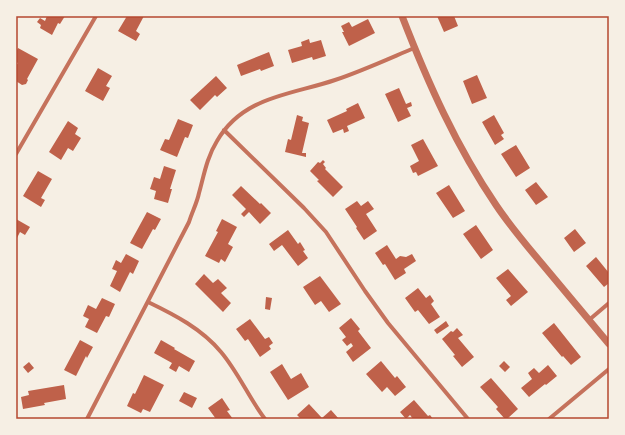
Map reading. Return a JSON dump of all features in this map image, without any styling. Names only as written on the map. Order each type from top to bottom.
[{"type":"street","points":[[16,154],[96,16]]},
{"type":"street","points":[[402,16],[414,48],[443,114],[462,150],[485,188],[510,224],[609,344]]},
{"type":"street","points":[[87,419],[189,222],[199,195],[207,162],[217,140],[224,130],[244,112],[261,102],[335,80],[414,48]]},
{"type":"street","points":[[224,130],[317,221],[388,323],[468,419]]},
{"type":"street","points":[[148,302],[182,320],[211,340],[222,352],[233,368],[252,401],[265,419]]},
{"type":"street","points":[[588,320],[609,303]]},
{"type":"street","points":[[549,419],[609,369]]},
{"type":"building","points":[[47,16],[65,16],[60,24],[58,23],[52,35],[40,28],[41,25],[37,22],[40,18],[45,21]]},
{"type":"building","points":[[127,16],[144,16],[136,31],[140,34],[136,41],[118,31]]},
{"type":"building","points":[[437,16],[454,16],[458,26],[444,32]]},
{"type":"building","points":[[368,19],[375,33],[349,46],[342,32],[344,32],[341,26],[349,22],[352,27]]},
{"type":"building","points":[[309,39],[310,43],[321,40],[326,56],[313,60],[312,57],[292,63],[288,50],[302,46],[301,42]]},
{"type":"building","points":[[18,48],[38,59],[27,79],[26,84],[22,85],[16,81],[16,66],[18,63],[16,62],[16,52]]},
{"type":"building","points":[[269,52],[274,66],[241,76],[237,65]]},
{"type":"building","points":[[98,68],[112,76],[106,86],[110,88],[103,101],[85,91]]},
{"type":"building","points":[[477,75],[487,98],[472,104],[463,81]]},
{"type":"building","points":[[216,76],[227,88],[217,97],[215,95],[200,110],[190,100]]},
{"type":"building","points":[[399,88],[406,104],[411,102],[412,106],[407,108],[411,116],[398,122],[385,94]]},
{"type":"building","points":[[358,103],[365,118],[347,126],[349,131],[344,133],[343,129],[333,133],[327,120],[347,111],[346,109]]},
{"type":"building","points":[[297,115],[303,117],[302,121],[309,123],[302,153],[306,153],[306,157],[285,152],[288,139],[291,140]]},
{"type":"building","points":[[494,115],[504,133],[501,135],[504,139],[495,145],[482,122]]},
{"type":"building","points":[[178,119],[193,125],[188,138],[185,137],[177,157],[160,150],[165,139],[169,140]]},
{"type":"building","points":[[68,121],[78,128],[75,134],[81,138],[73,151],[68,148],[61,160],[49,152]]},
{"type":"building","points":[[423,139],[438,166],[418,176],[416,172],[413,173],[410,166],[419,161],[411,145]]},
{"type":"building","points":[[516,145],[530,168],[516,177],[501,154]]},
{"type":"building","points":[[323,160],[325,162],[323,164],[326,168],[325,169],[343,187],[333,197],[317,181],[319,180],[310,171],[318,162],[320,163]]},
{"type":"building","points":[[164,166],[176,170],[170,189],[172,189],[168,203],[154,199],[156,191],[150,189],[154,177],[160,179]]},
{"type":"building","points":[[38,171],[52,179],[41,198],[45,200],[41,207],[23,196]]},
{"type":"building","points":[[536,182],[548,197],[536,205],[525,190]]},
{"type":"building","points":[[449,185],[465,211],[453,218],[436,193]]},
{"type":"building","points":[[241,186],[271,213],[260,224],[249,212],[244,217],[241,214],[246,209],[232,195]]},
{"type":"building","points":[[357,201],[361,206],[368,201],[374,209],[366,214],[377,231],[364,240],[345,209]]},
{"type":"building","points":[[147,212],[161,219],[155,230],[153,229],[142,249],[130,243]]},
{"type":"building","points":[[16,219],[30,227],[25,235],[20,232],[16,240]]},
{"type":"building","points":[[222,219],[237,227],[228,244],[233,247],[225,262],[221,259],[219,263],[205,256],[218,232],[216,231]]},
{"type":"building","points":[[476,225],[493,250],[481,259],[463,234]]},
{"type":"building","points":[[575,229],[586,243],[574,252],[564,238]]},
{"type":"building","points":[[288,230],[298,244],[300,242],[305,250],[303,251],[308,258],[298,266],[282,245],[274,251],[269,244]]},
{"type":"building","points":[[387,245],[396,259],[400,256],[406,257],[412,254],[416,261],[404,269],[406,273],[395,280],[385,264],[383,265],[375,253]]},
{"type":"building","points":[[126,254],[139,261],[133,274],[130,272],[120,292],[110,286],[117,271],[112,269],[116,260],[121,263]]},
{"type":"building","points":[[596,257],[609,273],[609,283],[604,287],[586,266]]},
{"type":"building","points":[[508,269],[528,292],[511,306],[506,300],[511,296],[496,278]]},
{"type":"building","points":[[204,274],[213,283],[218,279],[227,288],[221,293],[231,303],[223,312],[195,284]]},
{"type":"building","points":[[320,276],[341,304],[329,312],[321,301],[315,305],[303,287]]},
{"type":"building","points":[[418,288],[426,298],[430,295],[434,301],[431,304],[440,317],[429,324],[418,310],[415,312],[405,298]]},
{"type":"building","points":[[266,297],[272,298],[270,310],[265,309]]},
{"type":"building","points":[[102,298],[115,304],[109,317],[106,316],[97,333],[85,327],[89,319],[83,316],[88,305],[96,309]]},
{"type":"building","points":[[351,318],[360,329],[358,331],[371,348],[353,362],[346,352],[353,346],[351,343],[347,346],[342,340],[346,337],[339,328]]},
{"type":"building","points":[[250,319],[265,339],[269,337],[273,343],[269,346],[271,349],[260,357],[248,339],[245,341],[236,329]]},
{"type":"building","points":[[446,321],[449,326],[437,334],[434,330]]},
{"type":"building","points":[[554,323],[581,357],[571,365],[563,356],[562,357],[542,333]]},
{"type":"building","points":[[457,328],[463,335],[458,338],[474,357],[462,367],[453,356],[455,355],[442,339]]},
{"type":"building","points":[[80,340],[93,347],[87,358],[86,356],[76,376],[64,370]]},
{"type":"building","points":[[161,340],[195,361],[189,372],[179,366],[176,372],[169,368],[172,363],[154,353]]},
{"type":"building","points":[[381,361],[395,378],[397,376],[406,387],[395,396],[387,387],[382,392],[366,374]]},
{"type":"building","points":[[504,361],[510,367],[505,372],[499,366]]},
{"type":"building","points":[[29,362],[34,368],[28,373],[23,367]]},
{"type":"building","points":[[282,364],[291,379],[301,373],[309,387],[288,400],[270,372]]},
{"type":"building","points":[[548,365],[557,376],[529,397],[521,388],[532,379],[528,373],[534,368],[539,373]]},
{"type":"building","points":[[144,375],[164,385],[150,412],[143,409],[141,413],[127,406],[133,393],[135,394]]},
{"type":"building","points":[[491,378],[518,409],[507,419],[505,419],[496,409],[498,407],[480,387]]},
{"type":"building","points":[[64,385],[66,399],[23,409],[21,397],[29,395],[28,391]]},
{"type":"building","points":[[184,392],[197,398],[192,408],[179,401]]},
{"type":"building","points":[[222,398],[230,410],[227,411],[233,419],[216,419],[208,408]]},
{"type":"building","points":[[414,400],[428,416],[430,415],[433,419],[413,419],[410,415],[406,419],[400,412]]},
{"type":"building","points":[[309,404],[322,418],[331,410],[339,419],[301,419],[297,415]]}]
